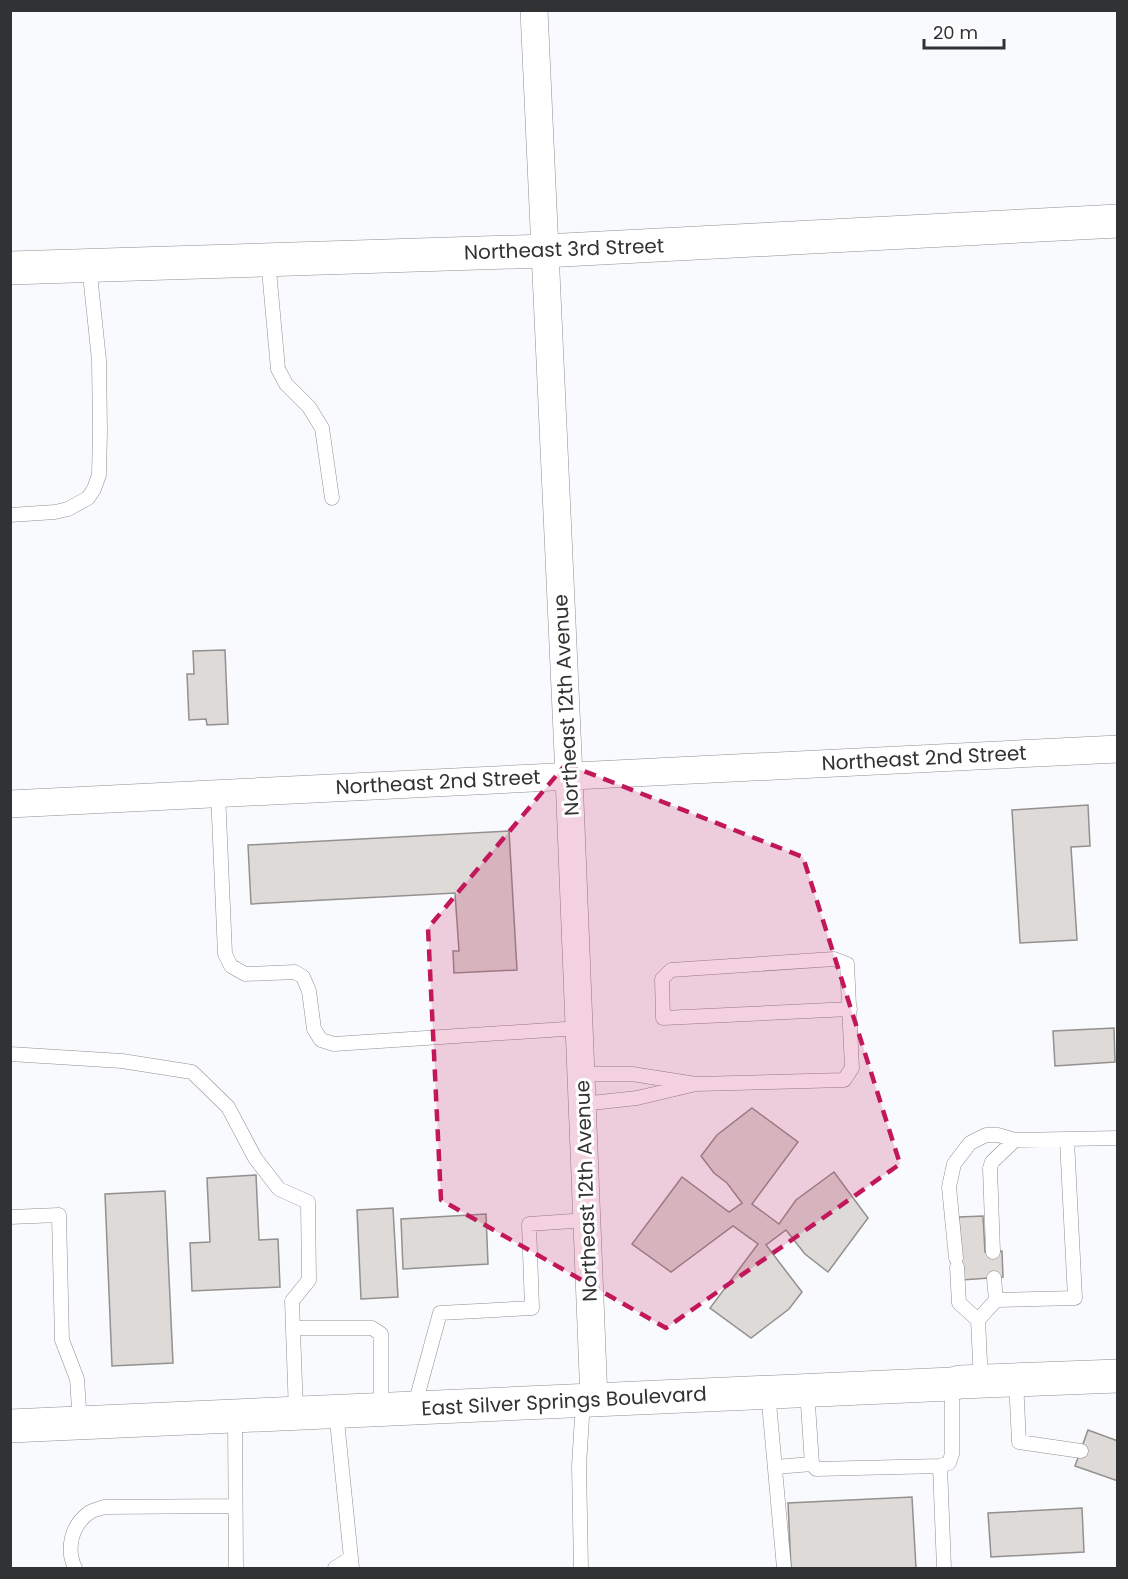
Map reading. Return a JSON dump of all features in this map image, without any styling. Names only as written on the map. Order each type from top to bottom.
[{"type":"street","name":"Northeast 12th Avenue","points":[[534,10],[580,1028],[587,1220],[588,1400]]},
{"type":"street","name":"Northeast 3rd Street","points":[[10,267],[544,251],[1118,221]]},
{"type":"street","name":"Northeast 2nd Street","points":[[10,804],[1118,749]]},
{"type":"street","name":"East Silver Springs Boulevard","points":[[10,1426],[1118,1376]]},
{"type":"lane","points":[[268,259],[278,369],[286,384],[309,407],[322,428],[332,498]]},
{"type":"lane","points":[[10,514],[55,512],[68,509],[88,498],[99,475],[99,360],[89,265]]},
{"type":"lane","points":[[218,794],[225,954],[231,966],[245,974],[295,972],[303,977],[309,991],[314,1029],[321,1040],[334,1044],[580,1028]]},
{"type":"lane","points":[[581,1074],[632,1074],[696,1084],[844,1080],[852,1068],[847,964],[834,959],[671,970],[662,979],[663,1018],[849,1009]]},
{"type":"lane","points":[[10,1054],[122,1061],[192,1072],[228,1107],[255,1158],[279,1189],[308,1202],[309,1280],[292,1301],[296,1413]]},
{"type":"lane","points":[[582,1104],[637,1098],[696,1084]]},
{"type":"lane","points":[[978,1320],[959,1303],[949,1187],[954,1164],[970,1143],[986,1135],[998,1135],[1015,1140],[1118,1138]]},
{"type":"lane","points":[[993,1252],[990,1168],[992,1162],[1015,1140]]},
{"type":"lane","points":[[944,1569],[944,1464],[952,1454],[978,1320],[996,1300],[1075,1298],[1067,1140]]},
{"type":"lane","points":[[10,1217],[59,1215],[62,1341],[77,1379],[81,1423]]},
{"type":"lane","points":[[414,1408],[440,1313],[532,1308],[529,1224],[587,1220]]},
{"type":"lane","points":[[994,1278],[996,1300]]},
{"type":"lane","points":[[293,1328],[372,1328],[381,1334],[381,1410]]},
{"type":"lane","points":[[1016,1381],[1019,1443],[1081,1451]]},
{"type":"lane","points":[[807,1390],[812,1464],[816,1469],[944,1464]]},
{"type":"lane","points":[[768,1392],[784,1569]]},
{"type":"lane","points":[[581,1569],[579,1466],[588,1400]]},
{"type":"lane","points":[[335,1569],[351,1563],[336,1412]]},
{"type":"lane","points":[[235,1416],[236,1506],[240,1567]]},
{"type":"lane","points":[[775,1467],[812,1464]]},
{"type":"lane","points":[[75,1569],[70,1559],[70,1542],[79,1522],[91,1511],[104,1507],[236,1506]]},
{"type":"highlighted area","points":[[566,764],[803,857],[900,1164],[666,1328],[441,1200],[428,928]]},
{"type":"building","points":[[225,650],[228,724],[207,725],[206,719],[189,720],[187,674],[194,674],[193,651]]},
{"type":"building","points":[[1088,805],[1090,846],[1071,847],[1077,940],[1020,943],[1012,810]]},
{"type":"building","points":[[509,831],[517,970],[454,973],[453,951],[459,951],[455,893],[251,904],[248,845]]},
{"type":"building","points":[[1114,1028],[1115,1062],[1055,1066],[1053,1031]]},
{"type":"building","points":[[752,1108],[798,1142],[752,1204],[779,1224],[796,1200],[834,1172],[868,1218],[828,1272],[805,1254],[786,1230],[766,1245],[802,1292],[789,1309],[751,1338],[710,1308],[758,1244],[733,1226],[671,1272],[632,1244],[682,1177],[729,1212],[742,1203],[727,1183],[714,1173],[701,1156],[717,1135]]},
{"type":"building","points":[[256,1175],[259,1240],[278,1239],[280,1287],[192,1291],[190,1243],[210,1242],[207,1178]]},
{"type":"building","points":[[165,1191],[173,1363],[112,1366],[105,1194]]},
{"type":"building","points":[[393,1208],[398,1297],[361,1299],[357,1210]]},
{"type":"building","points":[[486,1214],[488,1264],[403,1269],[401,1219]]},
{"type":"building","points":[[983,1216],[985,1252],[1002,1251],[1003,1277],[962,1280],[959,1217]]},
{"type":"building","points":[[1088,1430],[1118,1441],[1118,1481],[1075,1466]]},
{"type":"building","points":[[912,1497],[916,1568],[791,1568],[788,1503]]},
{"type":"building","points":[[1082,1508],[1084,1552],[991,1557],[988,1513]]}]
